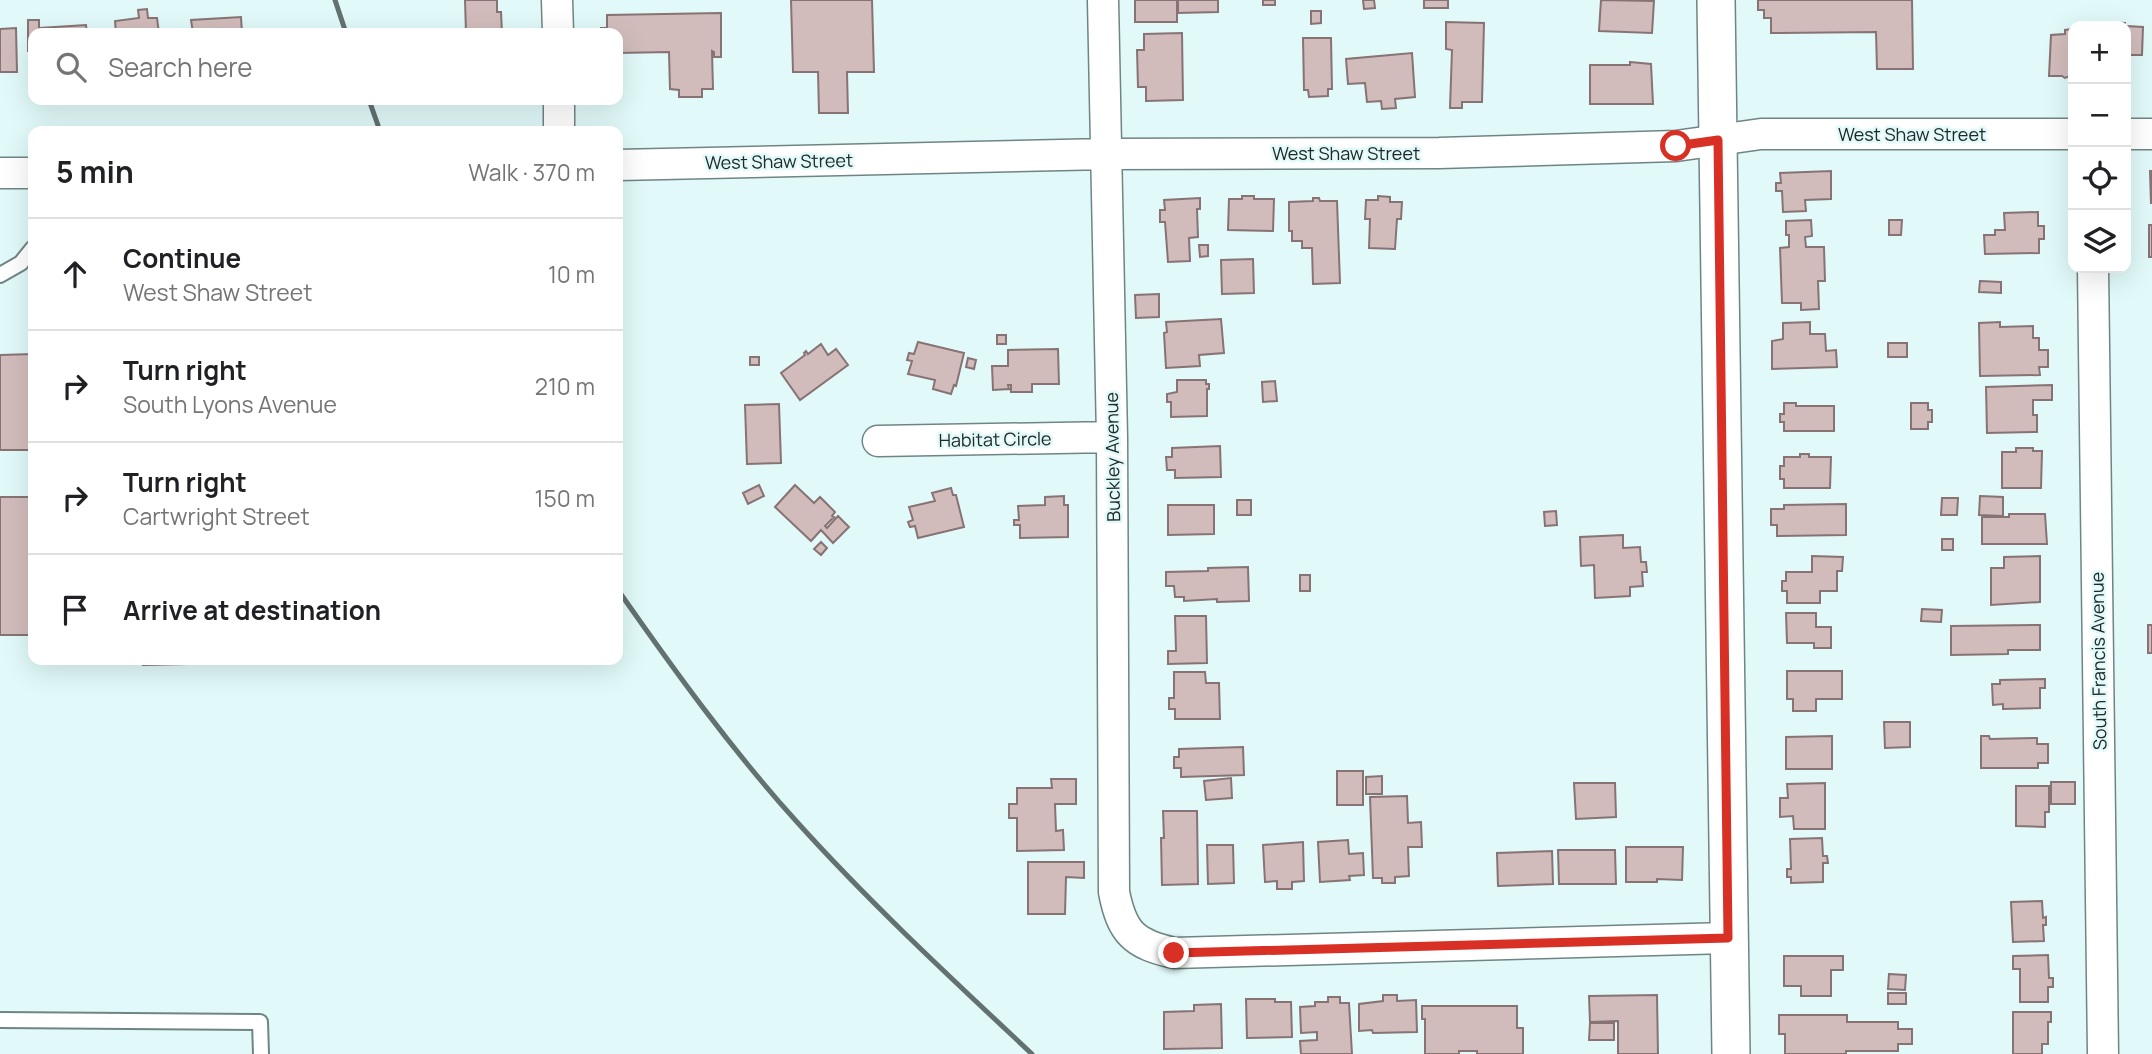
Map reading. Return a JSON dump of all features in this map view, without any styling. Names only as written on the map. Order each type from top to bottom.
[{"type":"street","points":[[557,0],[558,28]]},
{"type":"street","name":"Buckley Avenue","points":[[1103,0],[1112,437],[1114,892],[1119,914],[1132,935],[1151,948],[1174,953],[1728,938]]},
{"type":"street","points":[[1716,0],[1731,1054]]},
{"type":"street","points":[[559,105],[559,126]]},
{"type":"street","name":"West Shaw Street","points":[[623,165],[1106,154],[1439,153],[1676,146],[1761,134],[2068,134]]},
{"type":"street","points":[[2131,134],[2152,134]]},
{"type":"street","points":[[0,173],[28,173]]},
{"type":"street","name":"South Francis Avenue","points":[[2093,273],[2103,1054]]},
{"type":"street","name":"Habitat Circle","points":[[878,441],[1112,437]]},
{"type":"lane","points":[[0,275],[21,263],[28,254]]},
{"type":"lane","points":[[0,1020],[260,1022],[261,1054]]},
{"type":"building","points":[[465,0],[497,0],[502,28],[466,28]]},
{"type":"building","points":[[791,0],[872,0],[874,72],[847,72],[848,113],[819,113],[818,72],[793,72]]},
{"type":"building","points":[[1135,0],[1177,0],[1177,22],[1135,22]]},
{"type":"building","points":[[1178,0],[1218,0],[1218,12],[1178,13]]},
{"type":"building","points":[[1263,0],[1275,0],[1275,5],[1263,5]]},
{"type":"building","points":[[1363,0],[1374,0],[1375,8],[1364,9]]},
{"type":"building","points":[[1424,0],[1448,0],[1448,8],[1424,8]]},
{"type":"building","points":[[1601,0],[1654,1],[1652,33],[1599,31]]},
{"type":"building","points":[[1758,0],[1912,0],[1913,69],[1877,69],[1876,32],[1771,33],[1771,18],[1764,18],[1764,10],[1758,10]]},
{"type":"building","points":[[147,9],[148,18],[157,18],[158,28],[116,28],[115,21],[139,18],[138,10]]},
{"type":"building","points":[[1311,11],[1321,11],[1321,23],[1311,24]]},
{"type":"building","points":[[721,13],[721,57],[714,57],[712,51],[713,89],[702,89],[702,97],[679,97],[679,90],[670,89],[669,52],[623,53],[623,28],[607,28],[607,15]]},
{"type":"building","points":[[241,17],[242,28],[192,28],[191,20]]},
{"type":"building","points":[[28,20],[39,20],[39,28],[28,28]]},
{"type":"building","points":[[1446,22],[1484,23],[1482,102],[1462,102],[1462,108],[1450,108],[1452,50],[1446,49]]},
{"type":"building","points":[[86,25],[86,28],[39,28]]},
{"type":"building","points":[[2131,26],[2143,27],[2142,55],[2131,55]]},
{"type":"building","points":[[16,28],[17,72],[0,72],[0,29]]},
{"type":"building","points":[[2065,30],[2068,30],[2068,77],[2049,76],[2051,35],[2065,34]]},
{"type":"building","points":[[1182,33],[1183,100],[1146,101],[1146,87],[1138,87],[1137,50],[1144,50],[1144,34]]},
{"type":"building","points":[[1303,38],[1331,38],[1332,89],[1328,89],[1328,96],[1309,97],[1308,90],[1304,90]]},
{"type":"building","points":[[1412,53],[1415,97],[1395,99],[1396,108],[1382,109],[1381,101],[1367,102],[1365,83],[1348,84],[1346,59]]},
{"type":"building","points":[[1630,62],[1651,64],[1653,104],[1590,104],[1590,65],[1630,65]]},
{"type":"building","points":[[1831,171],[1831,199],[1805,200],[1806,211],[1783,212],[1782,191],[1776,191],[1776,183],[1781,183],[1780,173]]},
{"type":"building","points":[[2152,171],[2152,203],[2151,203]]},
{"type":"building","points":[[1242,196],[1274,199],[1273,231],[1228,230],[1229,199],[1242,199]]},
{"type":"building","points":[[1378,196],[1390,197],[1390,202],[1402,202],[1401,219],[1397,219],[1395,249],[1369,248],[1370,219],[1365,219],[1366,200],[1378,200]]},
{"type":"building","points":[[1200,198],[1200,209],[1197,209],[1198,237],[1189,238],[1190,261],[1168,262],[1165,222],[1160,222],[1160,210],[1165,210],[1164,200]]},
{"type":"building","points":[[1313,198],[1319,198],[1320,201],[1337,201],[1340,283],[1313,284],[1312,248],[1302,248],[1302,241],[1292,241],[1292,231],[1289,231],[1289,202],[1313,201]]},
{"type":"building","points":[[2038,212],[2038,226],[2044,226],[2044,239],[2039,239],[2039,253],[1985,254],[1984,235],[1995,235],[1995,230],[2005,230],[2004,213]]},
{"type":"building","points":[[1811,220],[1812,236],[1805,237],[1806,247],[1824,247],[1825,281],[1818,281],[1819,309],[1801,310],[1801,303],[1782,303],[1780,248],[1789,247],[1786,221]]},
{"type":"building","points":[[1889,220],[1902,220],[1901,235],[1889,235]]},
{"type":"building","points":[[2149,225],[2152,225],[2152,257],[2149,257]]},
{"type":"building","points":[[1199,245],[1208,245],[1208,256],[1200,257]]},
{"type":"building","points":[[1253,259],[1254,293],[1222,294],[1221,260]]},
{"type":"building","points":[[1980,281],[2001,282],[2001,293],[1979,292]]},
{"type":"building","points":[[1159,294],[1159,317],[1136,318],[1135,295]]},
{"type":"building","points":[[1221,319],[1224,353],[1199,355],[1200,366],[1166,368],[1166,322]]},
{"type":"building","points":[[1810,322],[1810,334],[1825,334],[1826,351],[1836,350],[1837,367],[1772,369],[1772,341],[1783,339],[1783,323]]},
{"type":"building","points":[[2000,322],[2000,327],[2033,326],[2033,338],[2039,338],[2039,350],[2048,350],[2048,367],[2039,367],[2040,375],[1980,376],[1979,323]]},
{"type":"building","points":[[997,335],[1006,335],[1006,344],[997,344]]},
{"type":"building","points":[[918,342],[964,353],[956,386],[954,385],[951,394],[933,389],[935,380],[908,374],[912,361],[907,360],[909,353],[914,354]]},
{"type":"building","points":[[1888,343],[1907,343],[1907,357],[1888,357]]},
{"type":"building","points":[[821,344],[828,355],[836,349],[848,365],[800,400],[781,373],[805,355],[806,351],[808,354]]},
{"type":"building","points":[[1058,349],[1059,384],[1032,384],[1032,392],[1011,392],[1011,385],[1008,385],[1009,389],[993,390],[992,366],[1008,366],[1008,350]]},
{"type":"building","points":[[28,354],[28,450],[0,450],[0,355]]},
{"type":"building","points":[[750,357],[759,357],[759,365],[750,365]]},
{"type":"building","points":[[968,358],[976,360],[974,369],[966,367]]},
{"type":"building","points":[[1177,380],[1206,380],[1206,384],[1209,384],[1207,416],[1171,417],[1171,402],[1167,402],[1167,394],[1177,392]]},
{"type":"building","points":[[1275,381],[1277,401],[1263,402],[1262,382]]},
{"type":"building","points":[[2052,385],[2052,400],[2033,400],[2033,415],[2037,415],[2037,432],[1987,433],[1986,387]]},
{"type":"building","points":[[1784,403],[1796,403],[1796,406],[1834,406],[1834,431],[1784,431],[1780,414],[1784,414]]},
{"type":"building","points":[[1911,403],[1928,403],[1928,410],[1932,410],[1932,422],[1928,422],[1928,429],[1911,429]]},
{"type":"building","points":[[779,404],[781,463],[747,464],[745,405]]},
{"type":"building","points":[[1220,446],[1221,477],[1175,478],[1175,470],[1167,470],[1166,457],[1172,457],[1172,448]]},
{"type":"building","points":[[2016,448],[2042,451],[2041,488],[2002,488],[2002,452],[2016,452]]},
{"type":"building","points":[[1800,454],[1809,454],[1809,457],[1831,457],[1830,488],[1784,488],[1784,479],[1780,479],[1780,466],[1784,466],[1784,457],[1800,457]]},
{"type":"building","points":[[759,485],[764,496],[748,504],[743,493]]},
{"type":"building","points":[[795,485],[814,503],[820,497],[835,512],[825,526],[827,528],[838,516],[849,527],[833,543],[821,530],[811,541],[775,507]]},
{"type":"building","points":[[951,488],[953,495],[956,495],[964,527],[918,538],[915,526],[910,527],[908,522],[913,520],[909,507],[935,501],[932,493]]},
{"type":"building","points":[[1064,496],[1064,505],[1068,505],[1068,537],[1020,538],[1020,525],[1014,525],[1014,520],[1019,520],[1018,506],[1045,505],[1045,497]]},
{"type":"building","points":[[1980,496],[2003,497],[2003,516],[1979,515]]},
{"type":"building","points":[[0,497],[28,497],[28,635],[0,635]]},
{"type":"building","points":[[1942,498],[1958,498],[1957,515],[1941,515]]},
{"type":"building","points":[[1237,500],[1251,500],[1251,515],[1237,515]]},
{"type":"building","points":[[1846,504],[1846,535],[1777,536],[1777,525],[1771,525],[1771,509],[1784,509],[1784,505]]},
{"type":"building","points":[[1168,505],[1214,505],[1214,534],[1168,535]]},
{"type":"building","points":[[1556,511],[1557,525],[1545,526],[1544,512]]},
{"type":"building","points":[[2009,514],[2045,514],[2047,544],[1982,544],[1982,517],[2009,517]]},
{"type":"building","points":[[1623,535],[1623,548],[1640,547],[1641,562],[1646,562],[1647,572],[1642,572],[1643,586],[1630,587],[1630,596],[1595,598],[1594,565],[1581,566],[1580,537]]},
{"type":"building","points":[[1942,539],[1953,539],[1953,550],[1942,550]]},
{"type":"building","points":[[821,542],[827,548],[821,555],[814,549]]},
{"type":"building","points":[[1812,556],[1843,557],[1842,571],[1837,571],[1837,591],[1820,591],[1820,603],[1787,603],[1787,591],[1782,591],[1786,572],[1812,572]]},
{"type":"building","points":[[2040,556],[2040,602],[1991,605],[1991,568],[2004,568],[2004,557]]},
{"type":"building","points":[[1248,567],[1249,601],[1184,601],[1184,597],[1175,597],[1174,586],[1166,586],[1166,572]]},
{"type":"building","points":[[1300,575],[1310,575],[1310,591],[1300,591]]},
{"type":"building","points":[[1922,609],[1942,610],[1941,622],[1921,621]]},
{"type":"building","points":[[1786,613],[1816,613],[1816,627],[1831,627],[1831,648],[1814,648],[1814,643],[1787,643]]},
{"type":"building","points":[[1175,616],[1206,616],[1207,663],[1168,664],[1168,651],[1176,651]]},
{"type":"building","points":[[2040,625],[2040,650],[2008,650],[2008,654],[1951,655],[1951,626]]},
{"type":"building","points":[[2148,625],[2152,625],[2152,653],[2148,653]]},
{"type":"building","points":[[1787,671],[1842,671],[1842,699],[1816,699],[1816,711],[1793,711],[1793,699],[1787,699]]},
{"type":"building","points":[[1174,672],[1205,672],[1206,683],[1219,683],[1220,719],[1175,719],[1175,709],[1169,709],[1169,698],[1174,698]]},
{"type":"building","points":[[2045,679],[2045,688],[2040,688],[2040,708],[2003,709],[2003,704],[1993,705],[1992,684],[2000,684],[2000,680]]},
{"type":"building","points":[[1884,722],[1910,722],[1910,747],[1885,748]]},
{"type":"building","points":[[1832,736],[1832,769],[1786,769],[1786,737]]},
{"type":"building","points":[[1981,736],[1989,736],[1990,739],[2037,738],[2037,744],[2048,744],[2048,763],[2038,763],[2038,768],[1981,768]]},
{"type":"building","points":[[1243,747],[1244,775],[1181,777],[1181,768],[1174,768],[1174,757],[1179,757],[1179,749]]},
{"type":"building","points":[[1337,771],[1363,771],[1363,805],[1337,805]]},
{"type":"building","points":[[1382,776],[1382,794],[1366,794],[1366,777]]},
{"type":"building","points":[[1231,778],[1232,798],[1206,800],[1204,781]]},
{"type":"building","points":[[1051,779],[1076,779],[1076,804],[1055,804],[1056,831],[1063,830],[1064,850],[1017,851],[1017,818],[1009,818],[1009,804],[1017,804],[1017,788],[1052,788]]},
{"type":"building","points":[[2051,782],[2075,782],[2075,804],[2051,804]]},
{"type":"building","points":[[1574,783],[1615,783],[1616,817],[1576,819]]},
{"type":"building","points":[[1825,783],[1825,829],[1794,829],[1793,816],[1780,817],[1780,798],[1788,798],[1787,784]]},
{"type":"building","points":[[2016,786],[2049,786],[2049,812],[2045,812],[2045,827],[2016,826]]},
{"type":"building","points":[[1407,796],[1408,823],[1421,822],[1422,847],[1408,847],[1409,876],[1395,877],[1395,883],[1382,883],[1382,878],[1373,878],[1370,797]]},
{"type":"building","points":[[1163,811],[1197,811],[1198,884],[1162,885]]},
{"type":"building","points":[[1822,838],[1823,856],[1827,856],[1828,863],[1823,863],[1823,882],[1791,883],[1791,877],[1787,877],[1787,869],[1791,869],[1790,839]]},
{"type":"building","points":[[1348,840],[1349,854],[1363,853],[1364,875],[1349,876],[1350,880],[1320,882],[1318,842]]},
{"type":"building","points":[[1303,842],[1304,881],[1292,882],[1292,889],[1277,889],[1277,881],[1265,882],[1263,845]]},
{"type":"building","points":[[1207,845],[1233,845],[1234,883],[1208,884]]},
{"type":"building","points":[[1626,847],[1683,847],[1682,880],[1626,882]]},
{"type":"building","points":[[1558,850],[1615,850],[1616,884],[1559,884]]},
{"type":"building","points":[[1552,851],[1553,884],[1498,886],[1497,853]]},
{"type":"building","points":[[1028,862],[1084,862],[1084,878],[1066,877],[1065,914],[1028,914]]},
{"type":"building","points":[[2042,901],[2043,918],[2046,917],[2046,925],[2043,925],[2044,941],[2013,942],[2011,902]]},
{"type":"building","points":[[2048,955],[2049,978],[2053,978],[2053,987],[2048,987],[2048,1002],[2020,1002],[2020,969],[2013,969],[2013,956]]},
{"type":"building","points":[[1784,956],[1843,956],[1843,970],[1831,970],[1831,996],[1801,996],[1801,986],[1784,986]]},
{"type":"building","points":[[1889,974],[1906,975],[1905,990],[1888,989]]},
{"type":"building","points":[[1888,993],[1906,993],[1906,1004],[1888,1004]]},
{"type":"building","points":[[1383,995],[1397,995],[1397,1001],[1416,1000],[1417,1032],[1359,1031],[1359,1004],[1383,1001]]},
{"type":"building","points":[[1657,995],[1658,1054],[1618,1054],[1618,1021],[1590,1022],[1589,996]]},
{"type":"building","points":[[1328,997],[1340,997],[1340,1003],[1349,1003],[1352,1054],[1301,1054],[1300,1041],[1317,1040],[1317,1032],[1301,1033],[1300,1007],[1315,1006],[1315,1002],[1328,1002]]},
{"type":"building","points":[[1246,999],[1291,1002],[1292,1037],[1247,1038]]},
{"type":"building","points":[[1221,1004],[1222,1048],[1164,1049],[1164,1012],[1194,1011],[1194,1005]]},
{"type":"building","points":[[1422,1006],[1517,1006],[1517,1028],[1523,1028],[1523,1054],[1477,1054],[1477,1051],[1459,1051],[1459,1054],[1425,1054],[1425,1019],[1422,1019]]},
{"type":"building","points":[[2013,1012],[2051,1012],[2048,1044],[2042,1044],[2042,1054],[2013,1054]]},
{"type":"building","points":[[1779,1015],[1847,1015],[1847,1022],[1898,1022],[1898,1029],[1912,1029],[1912,1044],[1898,1044],[1898,1051],[1785,1054],[1785,1034],[1779,1034]]},
{"type":"building","points":[[1590,1023],[1614,1023],[1614,1040],[1589,1040]]},
{"type":"railway","points":[[335,0],[344,28]]},
{"type":"railway","points":[[371,105],[378,126]]},
{"type":"railway","points":[[623,597],[704,709],[797,822],[883,911],[1032,1054]]},
{"type":"route","points":[[1174,953],[1728,938],[1718,140],[1676,146]]}]
